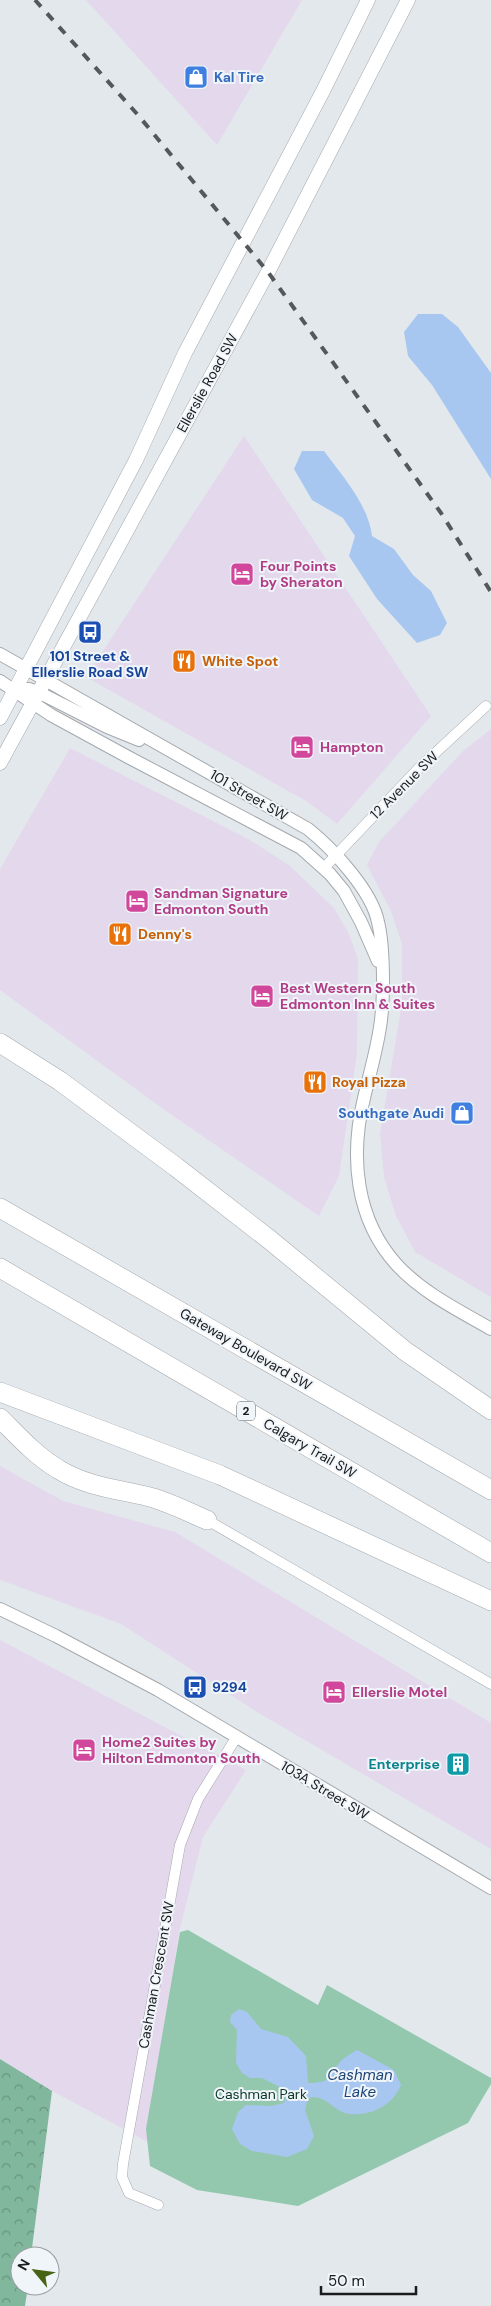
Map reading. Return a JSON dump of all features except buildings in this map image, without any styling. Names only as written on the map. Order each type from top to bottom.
[{"type":"highway","points":[[0,1043],[60,1082],[196,1182],[406,1351],[491,1410]]},
{"type":"highway","name":"Gateway Boulevard SW","points":[[0,1208],[491,1490]]},
{"type":"highway","name":"Calgary Trail SW","points":[[0,1268],[491,1553]]},
{"type":"highway","points":[[0,1392],[220,1475],[491,1601]]},
{"type":"highway","points":[[0,1418],[34,1452],[58,1469],[79,1479],[117,1491],[148,1496],[208,1520]]},
{"type":"main road","name":"Ellerslie Road SW","points":[[0,718],[136,460],[185,353],[323,91],[368,0]]},
{"type":"main road","name":"Ellerslie Road SW","points":[[0,763],[268,272],[408,0]]},
{"type":"street","name":"101 Street SW","points":[[0,654],[46,678],[308,829],[336,854],[362,890],[378,921],[382,970],[381,1021],[361,1109],[356,1144],[358,1175],[366,1213],[385,1249],[411,1278],[432,1295],[491,1328]]},
{"type":"street","points":[[0,681],[15,690],[29,689],[36,698],[170,750]]},
{"type":"street","name":"101 Street SW","points":[[36,698],[128,757],[291,841],[324,868],[353,906],[382,970]]},
{"type":"street","name":"12 Avenue SW","points":[[324,868],[419,768],[486,706]]},
{"type":"street","points":[[208,1520],[491,1684]]},
{"type":"street","name":"103A Street SW","points":[[0,1609],[49,1632],[158,1690],[491,1888]]},
{"type":"street","name":"Cashman Crescent SW","points":[[158,2205],[129,2193],[122,2178],[123,2164],[180,1845],[194,1807],[236,1738]]},
{"type":"shaded area","points":[[86,0],[302,0],[217,145]]},
{"type":"shaded area","points":[[244,436],[431,716],[337,824],[306,801],[86,677]]},
{"type":"shaded area","points":[[491,729],[491,1297],[415,1252],[396,1216],[384,1177],[380,1134],[402,1003],[402,944],[391,911],[367,865],[379,842],[463,751]]},
{"type":"shaded area","points":[[70,748],[250,840],[290,866],[334,908],[348,932],[358,959],[357,1054],[339,1176],[319,1216],[166,1111],[0,990],[0,869]]},
{"type":"shaded area","points":[[0,1466],[63,1501],[175,1532],[491,1723],[491,1849],[257,1712],[121,1624],[0,1580]]},
{"type":"shaded area","points":[[0,1640],[246,1770],[203,1837],[179,1932],[148,2142],[52,2091],[0,2059]]},
{"type":"green space","name":"Cashman Park","points":[[188,1930],[318,2005],[327,1985],[491,2078],[491,2084],[468,2123],[298,2206],[197,2190],[150,2166],[146,2129],[180,1932]]},
{"type":"green space","points":[[0,2059],[52,2091],[32,2246],[10,2246],[10,2296],[26,2296],[25,2306],[0,2306]]},
{"type":"water","points":[[418,314],[442,314],[458,327],[491,373],[491,479],[432,385],[408,356],[404,332]]},
{"type":"water","points":[[302,451],[324,451],[360,502],[370,524],[372,536],[394,549],[413,575],[431,591],[447,623],[440,635],[417,643],[377,599],[349,556],[355,536],[343,518],[312,500],[294,469]]},
{"type":"water","name":"Cashman Lake","points":[[239,2009],[247,2012],[261,2029],[288,2037],[306,2056],[308,2083],[317,2083],[330,2077],[343,2059],[357,2050],[394,2070],[401,2085],[393,2098],[381,2108],[366,2113],[345,2113],[324,2100],[314,2097],[308,2098],[305,2110],[314,2136],[307,2149],[287,2157],[252,2151],[240,2144],[232,2129],[238,2112],[246,2105],[271,2106],[284,2103],[288,2091],[262,2078],[250,2078],[242,2073],[236,2063],[237,2030],[230,2022],[231,2015]]},
{"type":"railway","points":[[35,0],[138,115],[268,272],[441,513],[491,592]]},
{"type":"place","name":"Kal Tire","points":[[196,77]]},
{"type":"place","name":"Four Points by Sheraton","points":[[242,574]]},
{"type":"place","name":"101 Street & Ellerslie Road SW","points":[[90,632]]},
{"type":"place","name":"White Spot","points":[[184,661]]},
{"type":"place","name":"Hampton","points":[[302,747]]},
{"type":"place","name":"Sandman Signature Edmonton South","points":[[137,901]]},
{"type":"place","name":"Denny's","points":[[120,934]]},
{"type":"place","name":"Best Western South Edmonton Inn & Suites","points":[[262,996]]},
{"type":"place","name":"Royal Pizza","points":[[315,1082]]},
{"type":"place","name":"Southgate Audi","points":[[462,1113]]},
{"type":"place","name":"9294","points":[[195,1687]]},
{"type":"place","name":"Ellerslie Motel","points":[[334,1692]]},
{"type":"place","name":"Home2 Suites by Hilton Edmonton South","points":[[84,1750]]},
{"type":"place","name":"Enterprise","points":[[458,1764]]}]
